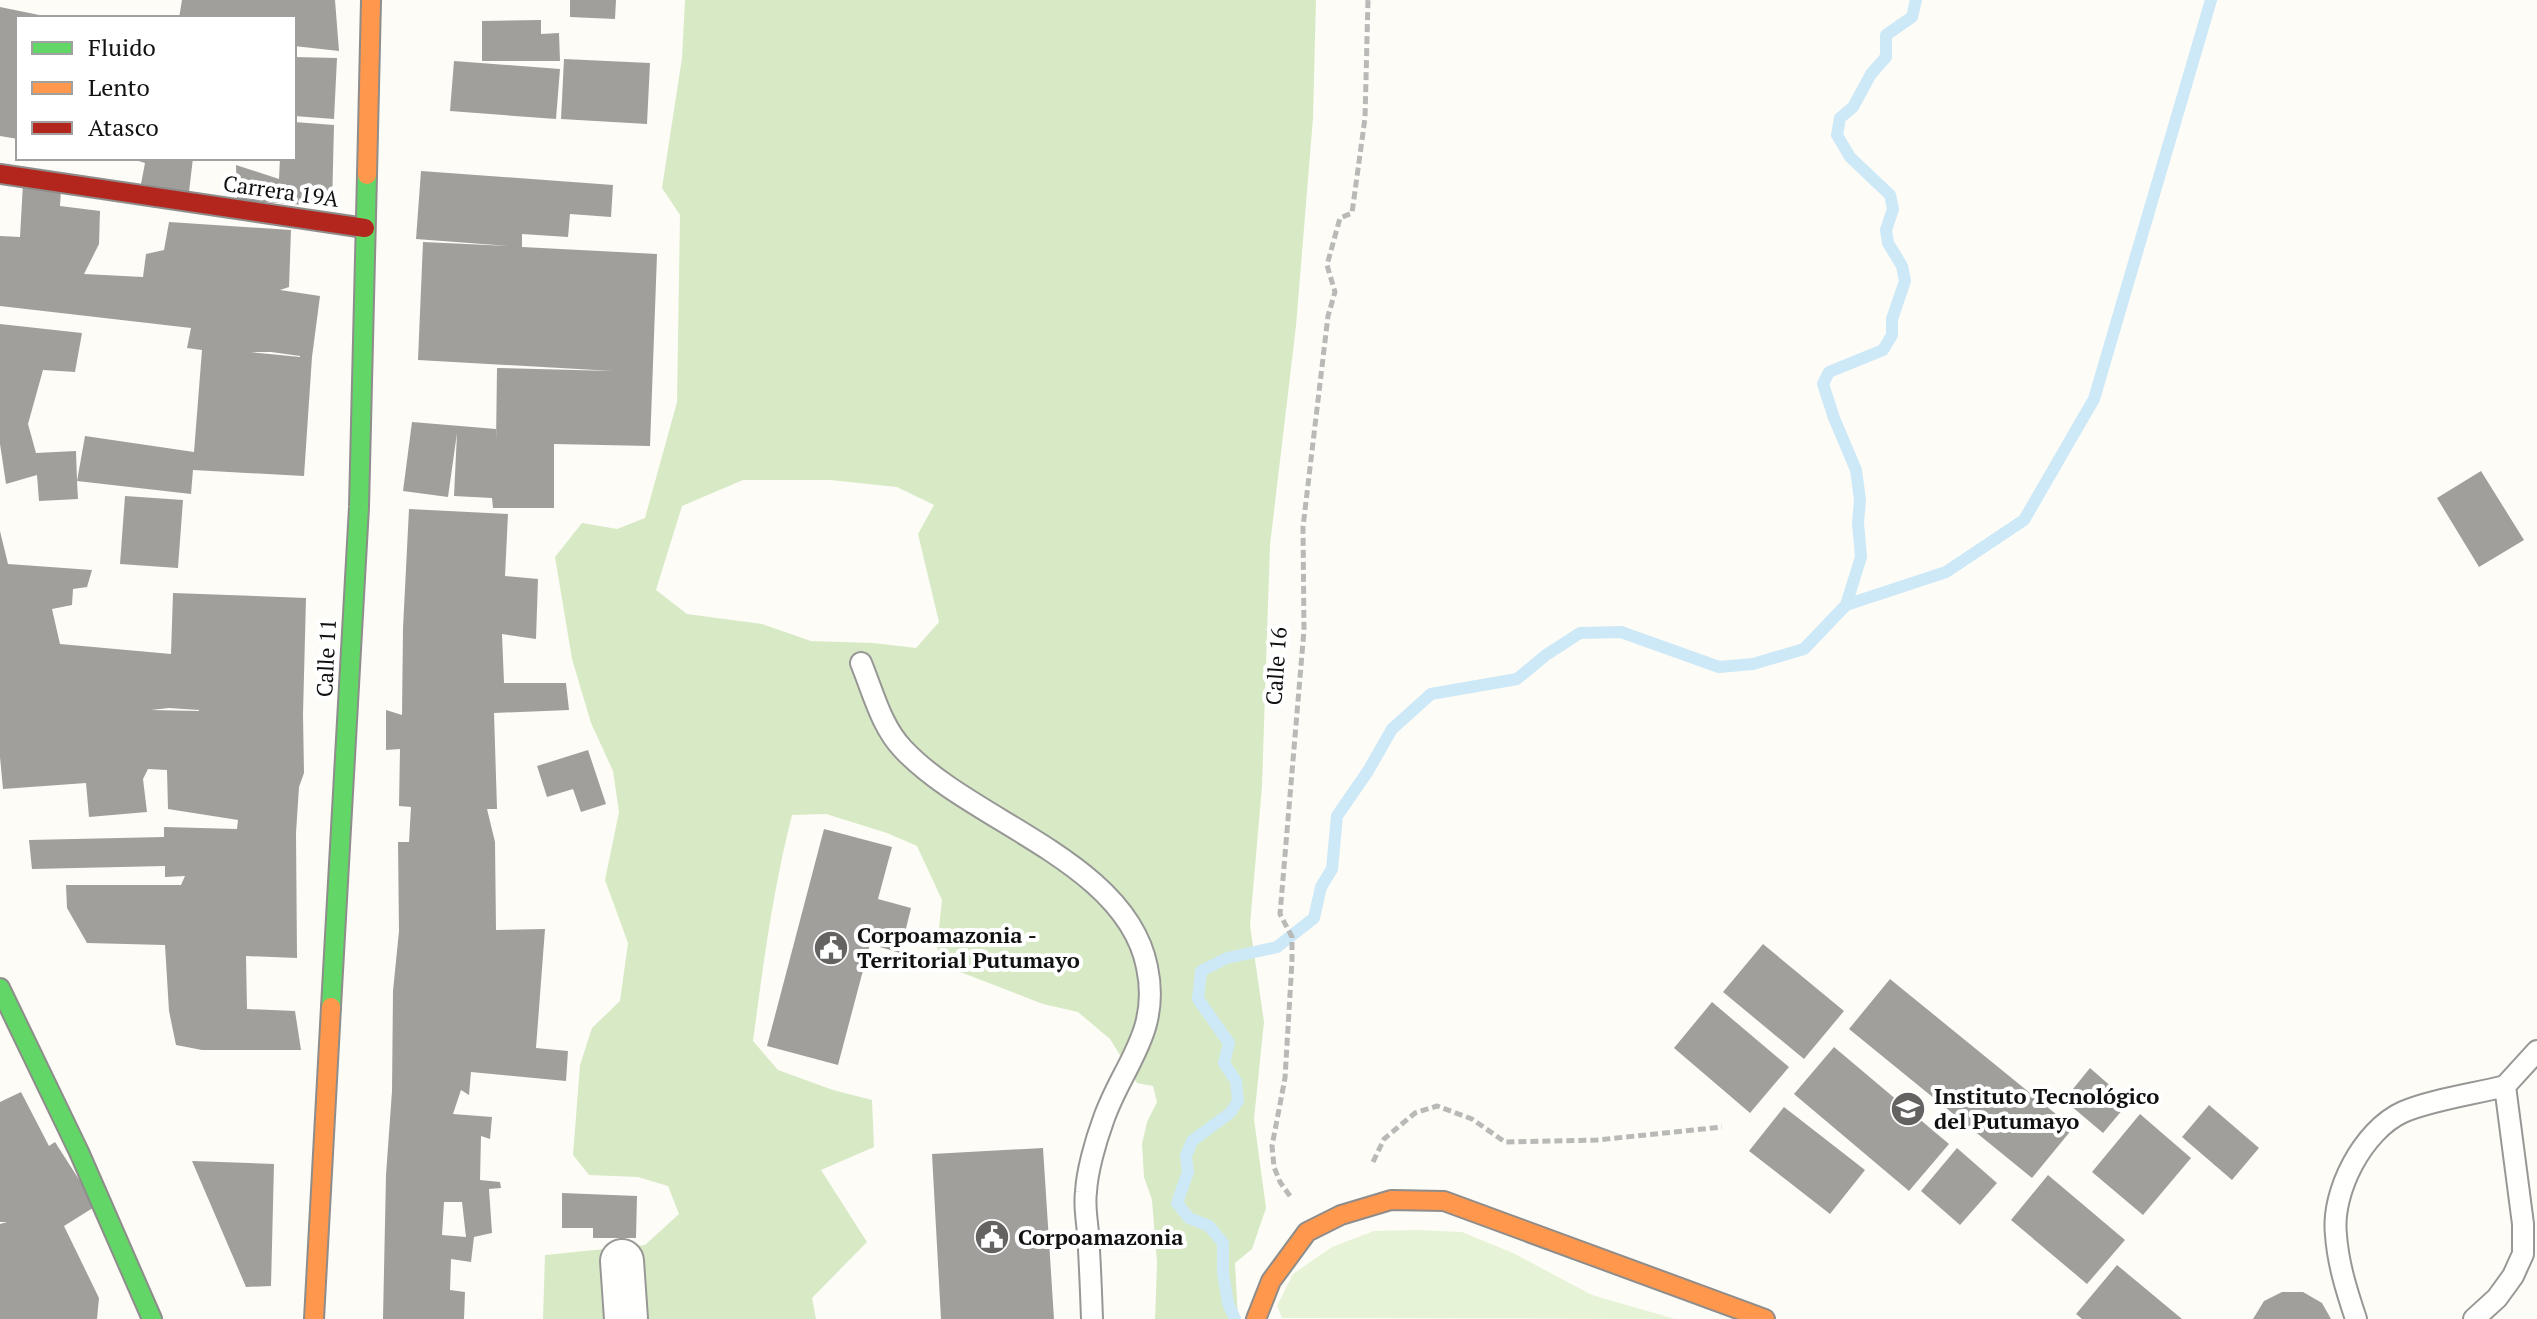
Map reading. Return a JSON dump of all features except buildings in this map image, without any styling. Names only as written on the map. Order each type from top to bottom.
[{"type":"street","name":"Calle 11","points":[[314,1319],[359,507],[371,0]]},
{"type":"street","name":"Carrera 19A","points":[[0,174],[365,228]]},
{"type":"street","points":[[0,988],[79,1152],[152,1319]]},
{"type":"street","points":[[1256,1319],[1271,1281],[1307,1232],[1341,1215],[1391,1200],[1444,1201],[1765,1319]]},
{"type":"street","points":[[622,1261],[626,1319]]},
{"type":"lane","points":[[861,663],[889,733],[905,751],[932,776],[1081,873],[1109,897],[1138,937],[1148,968],[1150,1010],[1140,1047],[1103,1119],[1086,1191],[1092,1319]]},
{"type":"lane","points":[[2356,1319],[2343,1279],[2335,1232],[2341,1194],[2363,1145],[2381,1125],[2405,1111],[2505,1086],[2537,1051]]},
{"type":"lane","points":[[2474,1319],[2497,1298],[2513,1276],[2523,1254],[2523,1224],[2505,1086]]},
{"type":"path","name":"Calle 16","points":[[1307,1232],[1297,1220],[1290,1197],[1280,1182],[1274,1167],[1272,1146],[1285,1078],[1292,961],[1292,937],[1280,914],[1304,630],[1303,527],[1328,316],[1335,292],[1327,265],[1340,218],[1352,213],[1365,118],[1368,0]]},
{"type":"path","points":[[1362,1209],[1363,1183],[1384,1139],[1415,1113],[1437,1106],[1472,1119],[1505,1142],[1597,1140],[1722,1127]]},
{"type":"green space","points":[[685,0],[1316,0],[1313,118],[1296,326],[1270,545],[1262,786],[1250,925],[1264,1022],[1254,1119],[1266,1208],[1252,1249],[1235,1263],[1238,1319],[1155,1319],[1157,1263],[1152,1200],[1144,1177],[1142,1144],[1147,1122],[1157,1102],[1153,1086],[1137,1083],[1110,1039],[1078,1012],[1043,1004],[942,965],[937,948],[942,900],[917,846],[826,814],[792,815],[774,899],[753,1041],[778,1070],[872,1100],[874,1147],[821,1170],[867,1242],[812,1298],[816,1319],[543,1319],[545,1255],[645,1245],[679,1214],[668,1186],[638,1177],[589,1175],[573,1155],[580,1065],[592,1028],[620,1001],[628,943],[605,880],[619,812],[613,771],[591,723],[572,659],[555,557],[582,523],[617,529],[645,518],[677,402],[680,215],[662,188],[682,58]],"holes":[[[743,480],[830,480],[897,487],[934,505],[918,534],[939,622],[916,648],[811,641],[762,624],[687,614],[656,590],[682,506]]]},
{"type":"green space","points":[[1374,1231],[1462,1232],[1513,1253],[1592,1295],[1675,1319],[1282,1318],[1277,1306],[1293,1274],[1332,1247]]},
{"type":"waterway","points":[[1235,1319],[1228,1303],[1223,1273],[1223,1243],[1209,1226],[1189,1218],[1177,1203],[1188,1172],[1186,1156],[1192,1141],[1230,1113],[1238,1101],[1236,1081],[1224,1063],[1229,1043],[1198,999],[1201,971],[1227,958],[1277,947],[1314,918],[1321,887],[1332,869],[1337,816],[1392,729],[1431,694],[1517,679],[1580,633],[1621,632],[1719,667],[1753,664],[1804,649],[1846,605],[1861,557],[1858,523],[1860,500],[1856,470],[1823,384],[1829,372],[1883,350],[1892,335],[1892,319],[1905,281],[1902,266],[1888,243],[1886,230],[1893,209],[1890,195],[1850,157],[1837,135],[1840,118],[1853,107],[1871,74],[1886,57],[1886,35],[1912,17],[1916,0]]},
{"type":"waterway","points":[[1846,605],[1946,572],[2024,520],[2094,399],[2211,0]]},
{"type":"traffic: fast","points":[[331,1007],[359,507],[367,175]]},
{"type":"traffic: fast","points":[[0,988],[79,1152],[152,1319]]},
{"type":"traffic: slow","points":[[367,175],[371,0]]},
{"type":"traffic: slow","points":[[314,1319],[331,1007]]},
{"type":"traffic: slow","points":[[1256,1319],[1271,1281],[1307,1232],[1341,1215],[1391,1200],[1444,1201],[1765,1319]]},
{"type":"traffic: jam","points":[[0,174],[365,228]]},
{"type":"place","name":"Corpoamazonia - Territorial Putumayo","points":[[831,948]]},
{"type":"place","name":"Instituto Tecnológico del Putumayo","points":[[1908,1109]]},
{"type":"place","name":"Corpoamazonia","points":[[992,1237]]}]
